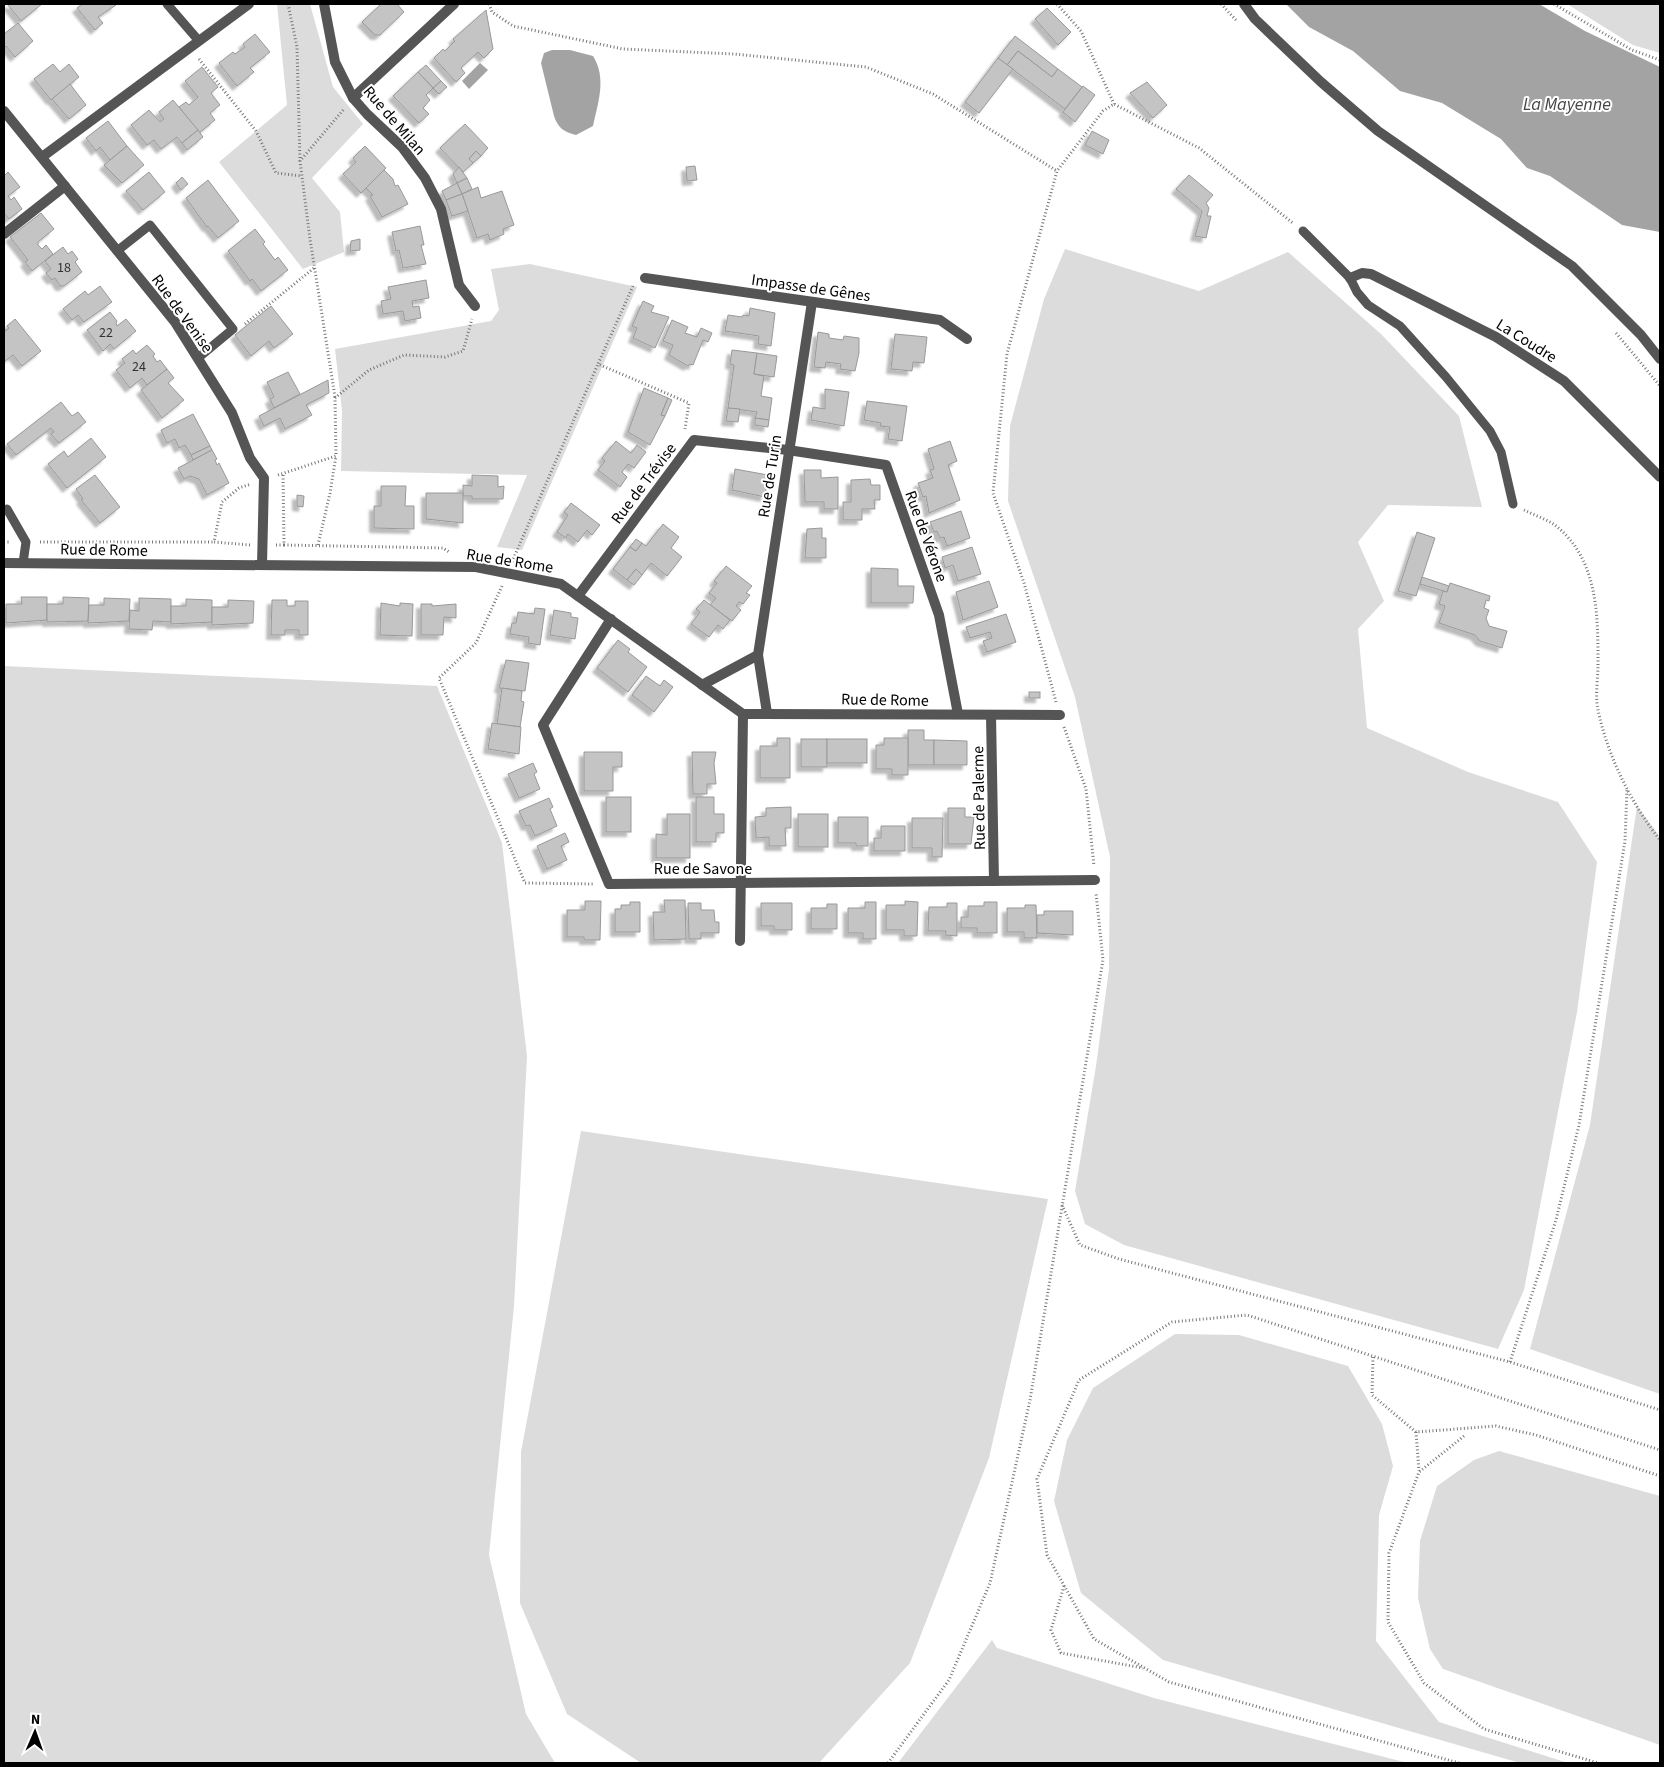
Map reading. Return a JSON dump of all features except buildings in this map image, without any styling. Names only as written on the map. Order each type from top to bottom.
[{"type":"street","points":[[42,157],[249,4]]},
{"type":"street","name":"Rue de Milan","points":[[324,4],[335,62],[353,98],[367,114],[402,146],[425,178],[441,208],[459,285],[475,306]]},
{"type":"street","points":[[353,98],[454,4]]},
{"type":"street","points":[[1244,4],[1255,19],[1314,75],[1378,131],[1572,266],[1642,335],[1660,359]]},
{"type":"street","name":"Rue de Venise","points":[[4,111],[175,322],[232,413],[250,458],[264,478]]},
{"type":"street","points":[[4,234],[65,186]]},
{"type":"street","name":"La Coudre","points":[[1350,278],[1362,273],[1371,274],[1496,337],[1564,381],[1660,477]]},
{"type":"street","name":"Impasse de Gênes","points":[[645,278],[940,320],[967,339]]},
{"type":"street","name":"Rue de Turin","points":[[766,713],[758,655],[812,302]]},
{"type":"street","name":"Rue de Trévise","points":[[578,596],[694,440],[788,450]]},
{"type":"street","name":"Rue de Vérone","points":[[788,450],[886,465],[939,615],[958,714]]},
{"type":"street","points":[[262,565],[264,478]]},
{"type":"street","name":"Rue de Rome","points":[[4,563],[476,567],[561,584],[743,714],[1060,716]]},
{"type":"street","points":[[609,884],[543,725],[611,619]]},
{"type":"street","points":[[702,685],[758,655]]},
{"type":"street","points":[[740,941],[743,714]]},
{"type":"street","name":"Rue de Palerme","points":[[991,715],[994,881]]},
{"type":"street","name":"Rue de Savone","points":[[609,884],[1095,880]]},
{"type":"lane","points":[[167,4],[195,44]]},
{"type":"lane","points":[[117,250],[150,226],[233,329],[198,358]]},
{"type":"lane","points":[[1303,231],[1350,278],[1356,292],[1368,305],[1400,326],[1446,377],[1490,431],[1501,452],[1513,504]]},
{"type":"lane","points":[[7,509],[26,542],[23,563]]},
{"type":"path","points":[[288,4],[297,48],[300,161],[314,268],[335,398],[336,456],[330,494],[318,545]]},
{"type":"path","points":[[489,4],[492,12],[513,26],[623,49],[734,54],[866,67],[933,94],[1057,171]]},
{"type":"path","points":[[1057,4],[1081,31],[1114,104],[1199,148],[1303,231]]},
{"type":"path","points":[[1554,4],[1632,50],[1660,60]]},
{"type":"path","points":[[195,44],[256,131],[276,173],[302,176]]},
{"type":"path","points":[[300,161],[353,98]]},
{"type":"path","points":[[888,1763],[949,1680],[990,1583],[1030,1400],[1103,960],[1086,789],[1060,716],[1024,583],[993,493],[1007,354],[1057,171],[1103,111],[1114,104]]},
{"type":"path","points":[[233,329],[244,324],[314,268]]},
{"type":"path","points":[[609,884],[525,882],[439,678],[476,643],[636,278],[645,278]]},
{"type":"path","points":[[335,398],[369,370],[404,355],[445,357],[463,351],[475,306]]},
{"type":"path","points":[[598,364],[689,403],[684,432],[694,440]]},
{"type":"path","points":[[214,542],[222,502],[239,488],[264,478],[336,456]]},
{"type":"path","points":[[283,473],[284,545]]},
{"type":"path","points":[[1513,504],[1554,524],[1576,545],[1588,569],[1595,592],[1598,709],[1612,754],[1627,789],[1660,840]]},
{"type":"path","points":[[4,542],[214,542],[262,545],[443,548],[451,553]]},
{"type":"path","points":[[1510,1362],[1556,1220],[1579,1126],[1625,840],[1627,789]]},
{"type":"path","points":[[1062,1204],[1080,1245],[1119,1259],[1510,1362],[1660,1410]]},
{"type":"path","points":[[1459,1763],[1169,1682],[1094,1639],[1047,1555],[1037,1479],[1079,1380],[1172,1322],[1247,1315],[1660,1450]]},
{"type":"path","points":[[1373,1357],[1372,1395],[1416,1432],[1496,1426],[1536,1435],[1660,1476]]},
{"type":"path","points":[[1416,1432],[1419,1472],[1389,1554],[1388,1622],[1424,1683],[1484,1729],[1598,1763]]},
{"type":"path","points":[[1419,1472],[1464,1436]]},
{"type":"path","points":[[1064,1586],[1051,1630],[1061,1653],[1145,1668]]},
{"type":"shaded area","points":[[277,4],[310,4],[333,87],[363,124],[312,178],[340,212],[344,252],[303,269],[219,162],[287,105]]},
{"type":"shaded area","points":[[1567,4],[1660,4],[1660,53],[1633,45]]},
{"type":"shaded area","points":[[1065,249],[1199,291],[1288,252],[1381,334],[1459,416],[1482,507],[1388,505],[1358,542],[1384,601],[1358,629],[1367,728],[1468,772],[1558,802],[1597,862],[1577,1012],[1524,1290],[1498,1349],[1124,1245],[1085,1224],[1075,1191],[1096,1066],[1109,969],[1110,857],[1075,697],[1008,501],[1010,426],[1044,299]]},
{"type":"shaded area","points":[[530,264],[637,287],[522,550],[497,547],[527,475],[341,471],[342,410],[335,349],[491,321],[499,310],[491,269]]},
{"type":"shaded area","points":[[4,666],[437,686],[502,843],[527,1056],[514,1306],[489,1555],[526,1714],[555,1763],[4,1763]]},
{"type":"shaded area","points":[[1637,806],[1660,837],[1660,1394],[1530,1349],[1590,1125]]},
{"type":"shaded area","points":[[581,1131],[1048,1199],[989,1458],[910,1663],[819,1763],[641,1763],[567,1714],[520,1603],[521,1452]]},
{"type":"shaded area","points":[[1175,1334],[1239,1335],[1348,1366],[1382,1424],[1393,1466],[1379,1515],[1376,1641],[1439,1722],[1568,1763],[1520,1763],[1163,1660],[1081,1593],[1054,1501],[1067,1440],[1093,1388]]},
{"type":"shaded area","points":[[1499,1451],[1660,1496],[1660,1745],[1443,1669],[1430,1649],[1418,1598],[1420,1541],[1437,1486],[1474,1460]]},
{"type":"shaded area","points":[[992,1640],[997,1648],[1154,1698],[1408,1763],[898,1763]]},
{"type":"water","name":"La Mayenne","points":[[1286,4],[1539,4],[1585,31],[1660,67],[1660,232],[1622,225],[1550,176],[1527,168],[1501,139],[1442,103],[1400,91],[1353,51],[1309,27]]},
{"type":"water","points":[[552,50],[570,50],[593,56],[600,73],[599,100],[593,126],[576,135],[562,129],[557,124],[554,116],[541,63],[544,53]]},
{"type":"water","points":[[480,63],[488,70],[469,89],[462,81]]}]
